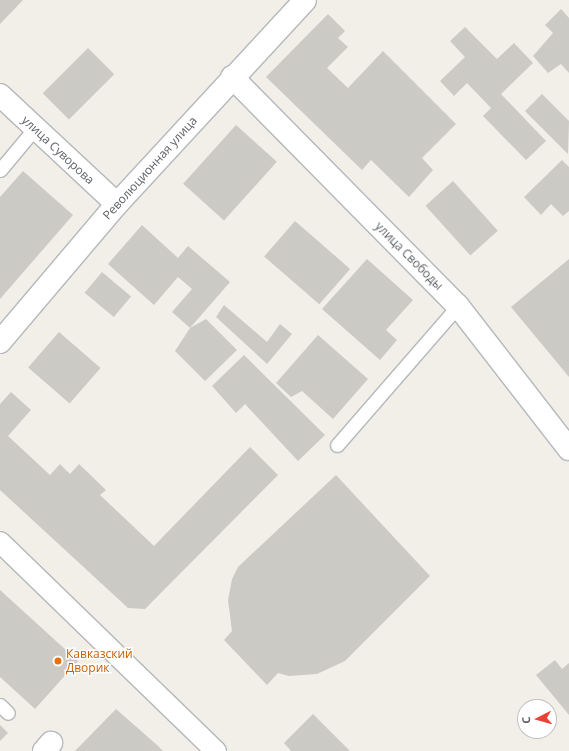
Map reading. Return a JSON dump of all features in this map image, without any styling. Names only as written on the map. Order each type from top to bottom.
[{"type":"street","name":"Революционная улица","points":[[0,342],[117,204],[232,77],[305,0]]},
{"type":"street","name":"улица Свободы","points":[[232,77],[458,306],[569,449]]},
{"type":"street","name":"улица Суворова","points":[[0,95],[117,204]]},
{"type":"street","points":[[0,542],[216,751]]},
{"type":"lane","points":[[0,170],[35,128]]},
{"type":"lane","points":[[337,445],[458,306]]},
{"type":"building","points":[[0,0],[23,0],[0,24]]},
{"type":"building","points":[[561,9],[569,18],[569,73],[561,64],[548,73],[533,56],[553,33],[545,25]]},
{"type":"building","points":[[328,14],[345,31],[338,38],[348,47],[327,68],[348,88],[383,51],[456,124],[422,158],[433,170],[409,197],[371,160],[362,170],[266,77]]},
{"type":"building","points":[[465,27],[497,59],[514,43],[533,63],[501,94],[546,141],[526,160],[483,116],[491,108],[467,83],[454,96],[440,81],[465,57],[450,41]]},
{"type":"building","points":[[88,48],[114,74],[69,119],[43,93]]},
{"type":"building","points":[[542,94],[569,121],[568,154],[525,111]]},
{"type":"building","points":[[236,125],[277,162],[224,221],[183,184]]},
{"type":"building","points":[[562,160],[569,167],[569,211],[563,216],[551,204],[541,215],[524,197]]},
{"type":"building","points":[[23,171],[73,215],[0,299],[0,197]]},
{"type":"building","points":[[453,181],[498,231],[470,256],[426,206]]},
{"type":"building","points":[[295,221],[350,269],[319,304],[264,256]]},
{"type":"building","points":[[142,225],[178,258],[188,246],[230,282],[190,328],[172,312],[192,289],[178,277],[154,305],[108,264]]},
{"type":"building","points":[[367,259],[413,300],[386,330],[397,340],[380,360],[322,309]]},
{"type":"building","points":[[569,259],[569,377],[511,307]]},
{"type":"building","points":[[102,272],[131,296],[114,317],[85,293]]},
{"type":"building","points":[[224,305],[267,342],[280,324],[292,334],[267,364],[216,317]]},
{"type":"building","points":[[206,319],[237,350],[205,381],[175,351],[190,328]]},
{"type":"building","points":[[59,332],[101,368],[70,404],[28,367]]},
{"type":"building","points":[[318,335],[368,379],[333,419],[302,391],[291,397],[276,383]]},
{"type":"building","points":[[244,355],[325,435],[298,461],[245,404],[236,413],[212,386]]},
{"type":"building","points":[[11,392],[31,410],[8,436],[50,475],[60,464],[70,474],[79,464],[106,490],[100,495],[154,546],[250,447],[278,475],[145,609],[128,608],[0,490],[0,404]]},
{"type":"building","points":[[336,475],[430,576],[345,661],[317,674],[289,676],[278,673],[267,685],[224,640],[232,631],[228,600],[232,579],[238,567]]},
{"type":"building","points":[[0,590],[78,661],[35,709],[0,677]]},
{"type":"building","points":[[555,660],[562,669],[569,663],[569,715],[557,699],[536,675]]},
{"type":"building","points":[[116,709],[157,745],[163,751],[75,751]]},
{"type":"building","points":[[313,714],[350,751],[291,751],[284,743]]},
{"type":"building","points":[[0,725],[8,733],[0,741]]},
{"type":"place","name":"Кавказский Дворик","points":[[58,661]]}]
